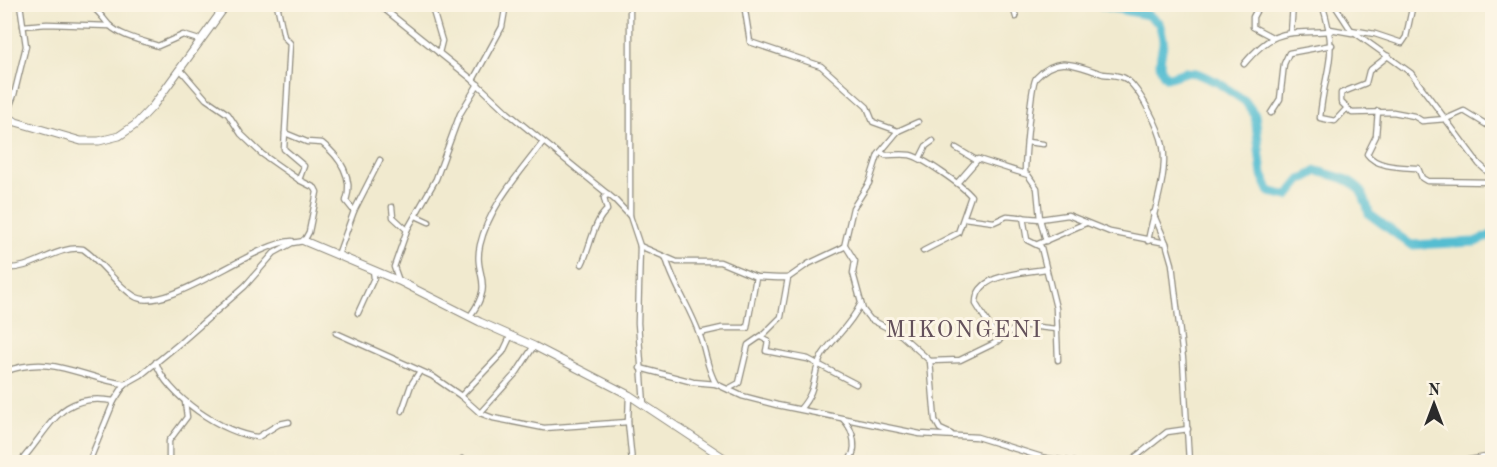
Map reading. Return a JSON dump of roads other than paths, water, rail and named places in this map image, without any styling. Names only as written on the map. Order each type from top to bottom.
[{"type":"street","points":[[20,4],[25,53],[14,95],[5,117],[81,141],[106,140],[119,136],[144,117],[227,4]]},
{"type":"street","points":[[88,4],[102,14],[110,26]]},
{"type":"street","points":[[277,4],[284,37],[290,43],[284,149],[304,166],[299,180]]},
{"type":"street","points":[[378,4],[478,84],[543,142],[608,194],[630,216]]},
{"type":"street","points":[[431,4],[442,41],[439,53]]},
{"type":"street","points":[[473,80],[502,27],[506,4]]},
{"type":"street","points":[[630,4],[630,216],[640,246],[638,323],[644,406]]},
{"type":"street","points":[[744,4],[750,42],[821,66],[867,107],[873,122],[898,131]]},
{"type":"street","points":[[1012,4],[1016,17]]},
{"type":"street","points":[[1260,4],[1253,17],[1253,27],[1272,38]]},
{"type":"street","points":[[1291,33],[1293,4]]},
{"type":"street","points":[[1322,4],[1331,30],[1332,45],[1331,68],[1320,118],[1335,121],[1346,109]]},
{"type":"street","points":[[1334,4],[1353,32],[1411,73],[1479,164],[1492,176]]},
{"type":"street","points":[[1244,64],[1261,44],[1272,38],[1291,33],[1331,30],[1375,34],[1402,43],[1406,37],[1413,4]]},
{"type":"street","points":[[23,26],[47,24],[110,26],[158,46],[183,35],[199,40]]},
{"type":"street","points":[[1271,113],[1280,99],[1284,64],[1289,53],[1332,45]]},
{"type":"street","points":[[1388,56],[1369,72],[1366,83],[1341,93],[1341,102],[1346,109],[1352,113],[1378,111],[1404,114],[1420,121],[1446,119],[1464,111],[1492,128]]},
{"type":"street","points":[[1025,173],[1033,107],[1032,87],[1036,78],[1055,66],[1079,64],[1126,80],[1150,112],[1163,144],[1164,164],[1148,241]]},
{"type":"street","points":[[89,462],[114,402],[125,384],[156,362],[245,286],[274,253],[301,241],[309,232],[317,192],[315,188],[299,180],[262,154],[241,134],[228,114],[206,99],[179,68]]},
{"type":"street","points":[[399,281],[394,267],[407,230],[436,179],[460,114],[478,84]]},
{"type":"street","points":[[1378,111],[1376,136],[1367,154],[1374,160],[1393,166],[1418,168],[1422,178],[1427,181],[1492,182]]},
{"type":"street","points":[[918,122],[898,131],[881,152],[869,183],[853,208],[845,245],[855,261],[853,273],[860,305],[870,319],[900,335],[930,362],[936,424],[944,431],[956,435]]},
{"type":"street","points":[[285,133],[307,142],[322,143],[340,161],[350,191],[346,201],[354,211]]},
{"type":"street","points":[[920,158],[926,146],[933,141]]},
{"type":"street","points":[[470,316],[484,293],[479,255],[491,216],[543,142]]},
{"type":"street","points":[[1027,142],[1042,144]]},
{"type":"street","points":[[956,148],[976,160],[1025,173],[1037,188],[1040,219],[1046,241]]},
{"type":"street","points":[[881,152],[885,155],[920,158],[958,182],[971,196],[958,233],[923,251]]},
{"type":"street","points":[[338,255],[354,211],[380,160]]},
{"type":"street","points":[[958,182],[966,176],[976,160]]},
{"type":"street","points":[[582,264],[593,240],[597,220],[607,210],[604,198],[608,194]]},
{"type":"street","points":[[393,207],[393,217],[407,230]]},
{"type":"street","points":[[1153,213],[1166,243],[1175,288],[1189,462]]},
{"type":"street","points":[[964,218],[994,222],[1007,216],[1040,219],[1068,215],[1086,224],[1148,241],[1166,243]]},
{"type":"street","points":[[416,216],[429,222]]},
{"type":"street","points":[[1023,217],[1026,240],[1038,244],[1086,224]]},
{"type":"street","points":[[4,268],[21,269],[62,251],[74,248],[83,249],[135,296],[154,300],[280,242],[301,241],[399,281],[534,346],[628,395],[730,462]]},
{"type":"street","points":[[1038,244],[1056,308],[1058,360]]},
{"type":"street","points":[[640,246],[666,258],[683,262],[720,262],[756,277],[788,278],[845,245]]},
{"type":"street","points":[[666,258],[672,277],[700,333],[709,369],[716,384]]},
{"type":"street","points":[[999,341],[976,304],[981,291],[997,278],[1046,269]]},
{"type":"street","points":[[358,313],[374,278],[373,270]]},
{"type":"street","points":[[700,333],[729,328],[746,328],[756,277]]},
{"type":"street","points":[[728,389],[739,383],[748,345],[761,337],[781,317],[788,278]]},
{"type":"street","points":[[800,409],[811,396],[823,354],[841,334],[860,305]]},
{"type":"street","points":[[930,362],[960,360],[999,341],[1020,325],[1056,329]]},
{"type":"street","points":[[336,333],[420,370],[461,396],[480,413],[533,428],[628,422]]},
{"type":"street","points":[[461,396],[503,352],[511,335]]},
{"type":"street","points":[[761,337],[768,341],[766,351],[808,359],[856,384]]},
{"type":"street","points":[[480,413],[517,372],[534,346]]},
{"type":"street","points":[[156,362],[162,380],[195,409],[232,430],[251,436],[264,435],[279,424],[288,422]]},
{"type":"street","points":[[4,372],[23,367],[57,366],[125,384]]},
{"type":"street","points":[[640,368],[693,382],[716,384],[742,396],[800,409],[920,434],[956,435],[995,441],[1045,458],[1073,462]]},
{"type":"street","points":[[402,411],[411,385],[420,370]]},
{"type":"street","points":[[628,395],[632,462]]},
{"type":"street","points":[[20,462],[67,408],[86,399],[114,402]]},
{"type":"street","points":[[169,462],[167,448],[172,435],[183,425],[187,417],[185,399]]},
{"type":"street","points":[[842,418],[850,430],[854,450],[853,456],[847,462]]},
{"type":"street","points":[[1129,462],[1167,432],[1188,429]]},
{"type":"street","points":[[1464,462],[1492,457]]},
{"type":"waterway","points":[[1095,4],[1148,15],[1159,23],[1163,42],[1160,66],[1167,78],[1185,72],[1196,73],[1217,82],[1245,101],[1255,115],[1262,175],[1270,192],[1288,196],[1301,180],[1317,171],[1345,179],[1358,187],[1369,214],[1411,245],[1475,242],[1492,235]]},
{"type":"district","name":"MIKONGENI","points":[[964,329]]}]
